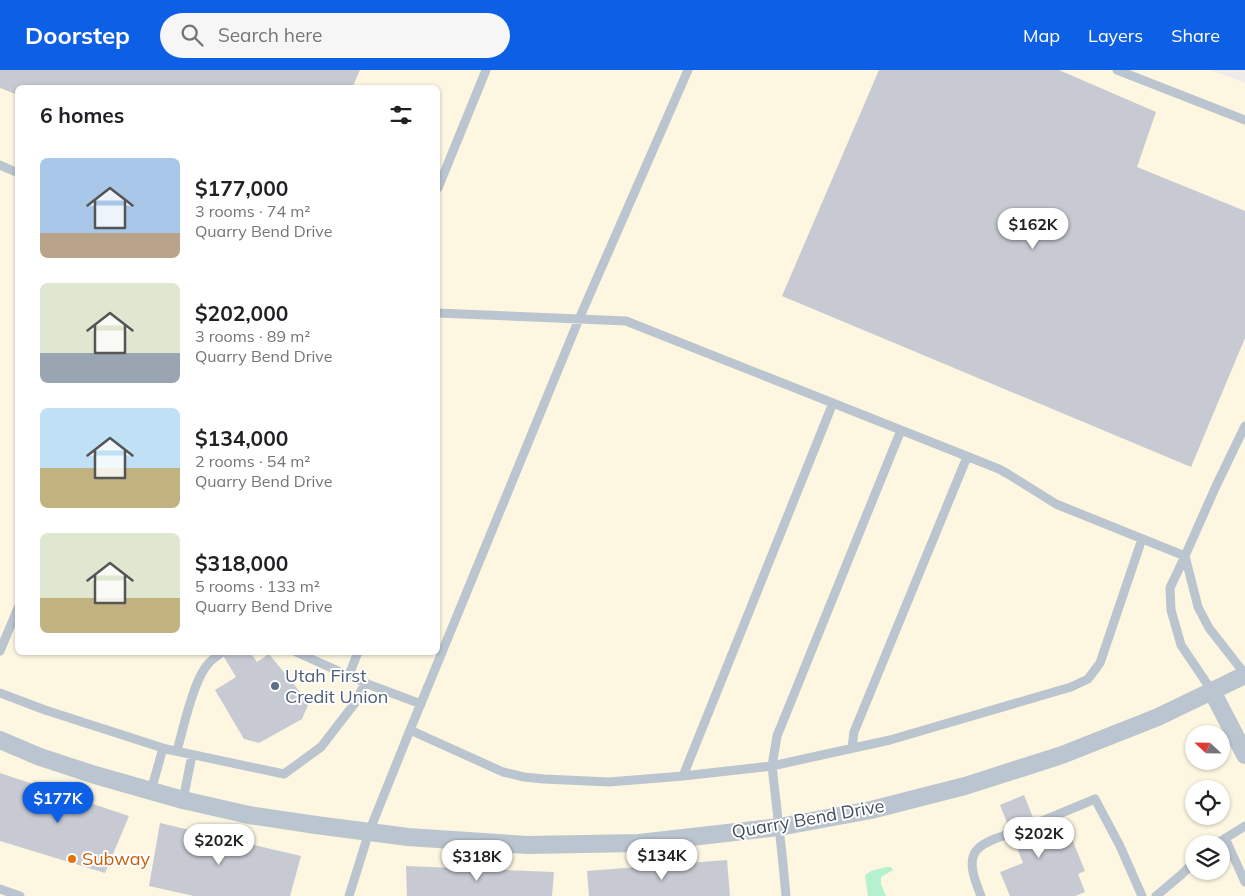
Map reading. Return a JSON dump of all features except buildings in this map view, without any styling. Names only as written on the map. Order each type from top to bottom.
[{"type":"street","name":"Quarry Bend Drive","points":[[0,740],[40,757],[86,772],[183,800],[249,815],[408,837],[527,845],[640,843],[779,828],[871,810],[965,786],[1062,755],[1158,717],[1245,675]]},
{"type":"street","points":[[1212,691],[1245,755]]},
{"type":"lane","points":[[440,183],[486,70]]},
{"type":"lane","points":[[349,896],[369,832],[578,319],[688,70]]},
{"type":"lane","points":[[1117,70],[1245,120]]},
{"type":"lane","points":[[0,165],[15,172]]},
{"type":"lane","points":[[440,314],[626,321],[1008,474],[1056,504],[1185,556]]},
{"type":"lane","points":[[683,776],[833,403]]},
{"type":"lane","points":[[1212,691],[1182,645],[1171,610],[1170,588],[1245,426]]},
{"type":"lane","points":[[786,896],[772,766],[777,736],[901,430]]},
{"type":"lane","points":[[852,748],[854,732],[967,457]]},
{"type":"lane","points":[[410,730],[503,772],[544,779],[608,782],[772,766],[890,740],[1071,687],[1088,679],[1100,663],[1142,539]]},
{"type":"lane","points":[[1185,556],[1198,607],[1209,628],[1245,675]]},
{"type":"lane","points":[[0,651],[15,615]]},
{"type":"lane","points":[[176,751],[199,679],[208,664],[219,655]]},
{"type":"lane","points":[[303,655],[364,683],[420,704]]},
{"type":"lane","points":[[349,675],[357,655]]},
{"type":"lane","points":[[0,692],[53,712],[163,748],[284,774],[322,747],[356,703],[364,683]]},
{"type":"lane","points":[[151,791],[163,748]]},
{"type":"lane","points":[[183,800],[192,755]]},
{"type":"lane","points":[[1035,824],[1095,799],[1120,846],[1142,896]]},
{"type":"lane","points":[[1229,835],[1245,826]]},
{"type":"lane","points":[[981,896],[973,868],[973,858],[977,850],[985,844],[1011,833]]},
{"type":"lane","points":[[1230,851],[1245,882]]},
{"type":"lane","points":[[1156,896],[1185,871]]},
{"type":"lane","points":[[0,889],[20,896]]},
{"type":"shaded area","points":[[0,70],[1211,70],[1245,83],[1245,896],[0,896]]},
{"type":"green space","points":[[891,867],[893,870],[881,877],[881,884],[886,896],[868,896],[865,875],[871,871]]},
{"type":"place","name":"Utah First Credit Union","points":[[275,686]]},
{"type":"place","name":"Subway","points":[[72,859]]}]
